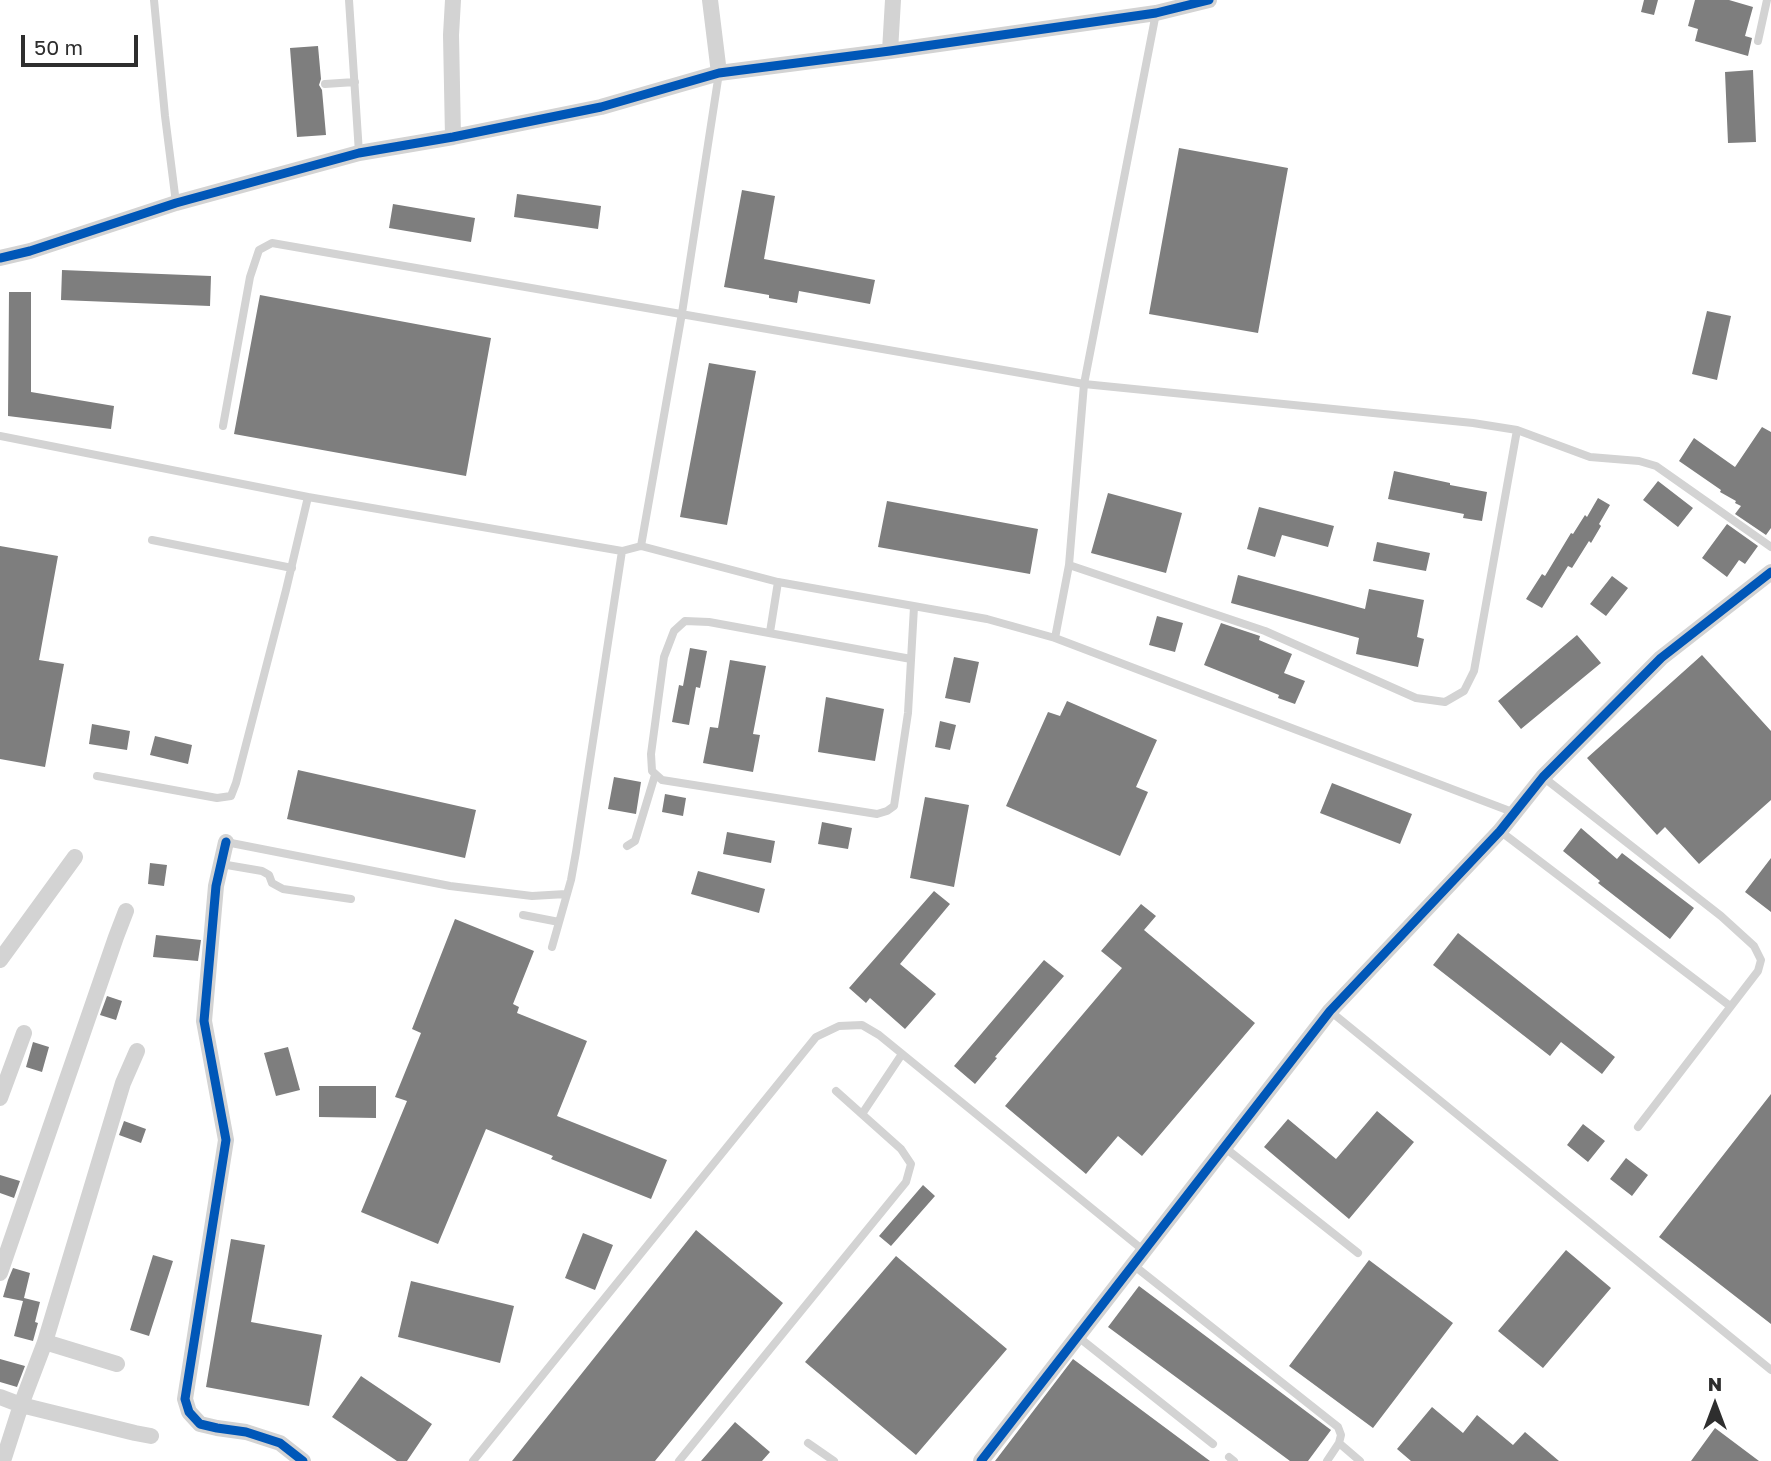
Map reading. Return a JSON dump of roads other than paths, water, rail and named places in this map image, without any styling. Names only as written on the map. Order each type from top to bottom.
[{"type":"street","points":[[453,0],[453,138]]},
{"type":"street","points":[[710,0],[719,73]]},
{"type":"street","points":[[890,51],[894,0]]},
{"type":"street","points":[[0,258],[30,251],[176,203],[359,153],[453,138],[601,107],[719,73],[1156,13],[1209,0]]},
{"type":"street","points":[[981,1461],[1330,1011],[1500,831],[1543,777],[1661,658],[1771,572]]},
{"type":"street","points":[[226,842],[216,886],[204,1021],[226,1140],[184,1399],[189,1412],[200,1423],[246,1432],[280,1443],[303,1461]]},
{"type":"street","points":[[0,960],[75,857]]},
{"type":"street","points":[[0,1273],[126,911]]},
{"type":"street","points":[[0,1098],[24,1033]]},
{"type":"street","points":[[3,1461],[45,1342],[123,1083],[137,1051]]},
{"type":"street","points":[[45,1342],[117,1364]]},
{"type":"street","points":[[0,1396],[21,1405],[151,1436]]},
{"type":"lane","points":[[154,0],[176,203]]},
{"type":"lane","points":[[349,0],[359,153]]},
{"type":"lane","points":[[1758,41],[1767,0]]},
{"type":"lane","points":[[1055,638],[1069,565],[1084,384],[1156,13]]},
{"type":"lane","points":[[641,546],[682,313],[719,73]]},
{"type":"lane","points":[[325,84],[355,82]]},
{"type":"lane","points":[[223,426],[250,278],[259,250],[272,243],[1084,384],[1473,423],[1517,430],[1590,457],[1639,461],[1657,466],[1771,547]]},
{"type":"lane","points":[[1069,565],[1265,631],[1416,698],[1445,702],[1464,691],[1474,671],[1517,430]]},
{"type":"lane","points":[[0,436],[308,497],[622,551],[641,546],[778,582],[987,620],[1055,638],[1515,813]]},
{"type":"lane","points":[[97,776],[217,798],[231,796],[292,568],[308,497]]},
{"type":"lane","points":[[152,540],[292,568]]},
{"type":"lane","points":[[552,947],[576,852],[622,551]]},
{"type":"lane","points":[[770,632],[778,582]]},
{"type":"lane","points":[[911,659],[770,632],[685,621],[674,631],[664,657],[651,754],[652,771],[662,780],[877,814],[887,811],[894,806],[908,713],[914,607]]},
{"type":"lane","points":[[627,846],[635,841],[655,775]]},
{"type":"lane","points":[[1543,777],[1721,916],[1754,946],[1761,960],[1758,971],[1638,1127]]},
{"type":"lane","points":[[1500,831],[1730,1006]]},
{"type":"lane","points":[[226,842],[450,886],[532,896],[566,894]]},
{"type":"lane","points":[[221,864],[262,872],[269,875],[272,883],[283,889],[351,899]]},
{"type":"lane","points":[[523,915],[559,922]]},
{"type":"lane","points":[[1330,1011],[1771,1370]]},
{"type":"lane","points":[[473,1461],[816,1037],[839,1026],[862,1025],[879,1035],[1143,1250]]},
{"type":"lane","points":[[862,1114],[902,1054]]},
{"type":"lane","points":[[680,1461],[906,1182],[911,1164],[901,1149],[836,1091]]},
{"type":"lane","points":[[1224,1147],[1358,1253]]},
{"type":"lane","points":[[1132,1264],[1338,1427],[1341,1435],[1339,1443],[1327,1461]]},
{"type":"lane","points":[[1077,1336],[1213,1444]]},
{"type":"lane","points":[[808,1443],[834,1461]]},
{"type":"lane","points":[[1339,1443],[1360,1461]]}]
